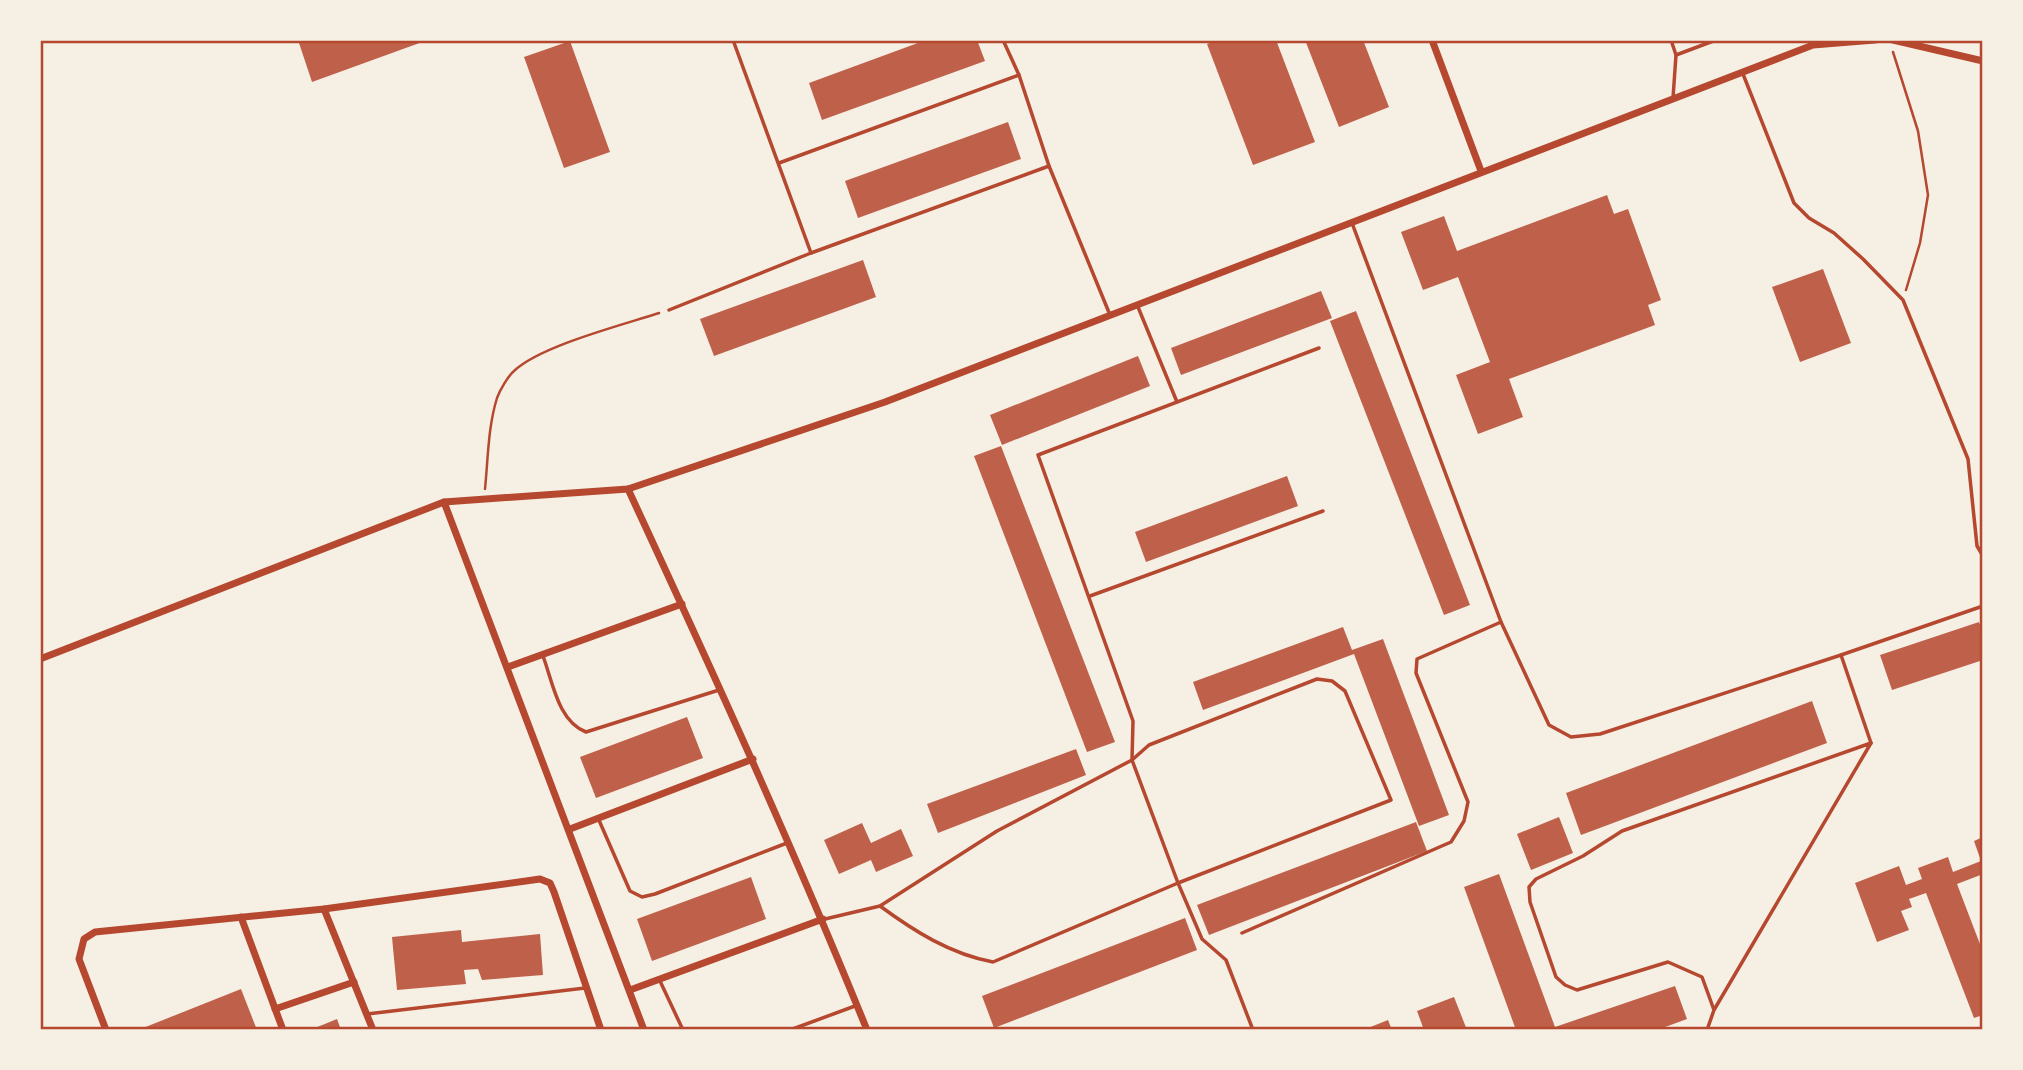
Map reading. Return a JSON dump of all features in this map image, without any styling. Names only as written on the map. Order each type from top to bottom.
[{"type":"street","points":[[1432,40],[1481,171]]},
{"type":"street","points":[[40,659],[444,502],[628,489],[886,402],[1813,45],[1875,40]]},
{"type":"street","points":[[1893,40],[1983,61]]},
{"type":"street","points":[[628,489],[753,759],[823,919],[867,1030]]},
{"type":"street","points":[[444,502],[644,1030]]},
{"type":"street","points":[[508,667],[682,604]]},
{"type":"street","points":[[570,829],[753,759]]},
{"type":"street","points":[[106,1030],[79,959],[84,939],[95,932],[324,909],[540,879],[550,883],[554,892],[601,1030]]},
{"type":"street","points":[[324,909],[373,1030]]},
{"type":"street","points":[[241,917],[283,1030]]},
{"type":"street","points":[[630,990],[823,919]]},
{"type":"street","points":[[275,1009],[354,982]]},
{"type":"lane","points":[[733,40],[811,253]]},
{"type":"lane","points":[[1003,40],[1019,75],[1049,166],[1111,315]]},
{"type":"lane","points":[[1671,40],[1676,55],[1673,98]]},
{"type":"lane","points":[[1676,55],[1716,40]]},
{"type":"lane","points":[[1743,72],[1794,203],[1809,218],[1834,233],[1903,300],[1968,459],[1977,546],[1983,556]]},
{"type":"lane","points":[[779,163],[1019,75]]},
{"type":"lane","points":[[669,310],[811,253],[1049,166]]},
{"type":"lane","points":[[1352,221],[1501,622],[1549,725],[1571,737],[1600,734],[1983,606]]},
{"type":"lane","points":[[1137,304],[1177,402]]},
{"type":"lane","points":[[1253,1030],[1226,960],[1204,942],[1178,883],[1132,760],[1133,721],[1038,455],[1319,348]]},
{"type":"lane","points":[[1090,596],[1323,511]]},
{"type":"lane","points":[[1242,933],[1451,842],[1464,821],[1468,802],[1416,673],[1417,659],[1501,622]]},
{"type":"lane","points":[[542,654],[565,716],[574,727],[586,733],[721,689]]},
{"type":"lane","points":[[1707,1030],[1714,1010],[1871,743],[1841,655]]},
{"type":"lane","points":[[823,919],[880,906],[997,831],[1132,760],[1149,744],[1317,679],[1332,681],[1345,691],[1391,800],[1178,883],[993,962],[921,936],[880,906]]},
{"type":"lane","points":[[1714,1010],[1702,977],[1668,962],[1577,990],[1565,985],[1556,977],[1530,902],[1529,887],[1535,879],[1583,856],[1622,831],[1871,743]]},
{"type":"lane","points":[[598,818],[630,891],[642,897],[789,843]]},
{"type":"lane","points":[[659,978],[683,1030]]},
{"type":"lane","points":[[367,1014],[587,988]]},
{"type":"lane","points":[[790,1030],[857,1005]]},
{"type":"path","points":[[1892,51],[1919,131],[1928,195],[1920,243],[1903,300]]},
{"type":"path","points":[[484,499],[489,435],[498,397],[513,371],[572,341],[669,310]]},
{"type":"building","points":[[307,40],[425,41],[312,82],[299,43]]},
{"type":"building","points":[[926,40],[977,40],[985,61],[822,120],[809,83]]},
{"type":"building","points":[[1217,40],[1276,40],[1315,142],[1253,165],[1207,44]]},
{"type":"building","points":[[1305,40],[1363,40],[1389,107],[1339,127]]},
{"type":"building","points":[[570,41],[610,152],[564,168],[524,57]]},
{"type":"building","points":[[1008,122],[1021,159],[858,218],[845,181]]},
{"type":"building","points":[[1607,195],[1614,214],[1628,209],[1661,300],[1648,305],[1655,325],[1509,379],[1523,417],[1478,434],[1456,375],[1490,362],[1458,277],[1423,290],[1401,232],[1444,216],[1457,251]]},
{"type":"building","points":[[863,260],[876,297],[714,356],[700,319]]},
{"type":"building","points":[[1823,269],[1851,343],[1800,362],[1772,287]]},
{"type":"building","points":[[1321,291],[1332,318],[1181,375],[1171,348]]},
{"type":"building","points":[[1356,311],[1470,605],[1444,615],[1330,321]]},
{"type":"building","points":[[1138,356],[1150,386],[1002,445],[990,415]]},
{"type":"building","points":[[1001,446],[1115,742],[1087,752],[974,456]]},
{"type":"building","points":[[1287,476],[1298,506],[1146,562],[1135,532]]},
{"type":"building","points":[[1979,622],[1983,634],[1983,660],[1892,690],[1880,655]]},
{"type":"building","points":[[1343,627],[1352,650],[1383,639],[1449,815],[1419,826],[1354,654],[1203,710],[1193,682]]},
{"type":"building","points":[[1812,701],[1827,743],[1581,835],[1566,793]]},
{"type":"building","points":[[687,717],[703,758],[596,798],[580,757]]},
{"type":"building","points":[[1076,749],[1086,775],[938,833],[927,804]]},
{"type":"building","points":[[1559,817],[1573,853],[1531,870],[1517,834]]},
{"type":"building","points":[[1416,822],[1427,851],[1209,935],[1197,905]]},
{"type":"building","points":[[862,823],[871,843],[901,829],[913,856],[876,872],[871,860],[839,874],[824,840]]},
{"type":"building","points":[[1983,837],[1983,874],[1957,884],[1983,952],[1983,1015],[1974,1018],[1926,893],[1909,899],[1912,907],[1901,911],[1909,930],[1877,942],[1855,883],[1899,866],[1906,885],[1922,879],[1918,868],[1948,857],[1953,872],[1981,861],[1974,841]]},
{"type":"building","points":[[1499,874],[1555,1027],[1675,986],[1687,1019],[1657,1030],[1516,1030],[1464,887]]},
{"type":"building","points":[[751,877],[766,919],[652,961],[637,919]]},
{"type":"building","points":[[1185,918],[1197,950],[994,1028],[982,996]]},
{"type":"building","points":[[461,930],[462,942],[540,934],[543,975],[482,980],[478,969],[464,970],[466,984],[397,990],[392,937]]},
{"type":"building","points":[[241,989],[257,1030],[138,1030]]},
{"type":"building","points":[[1454,997],[1467,1030],[1424,1030],[1417,1011]]},
{"type":"building","points":[[337,1019],[341,1030],[310,1030]]},
{"type":"building","points":[[1388,1020],[1392,1030],[1363,1030]]}]
